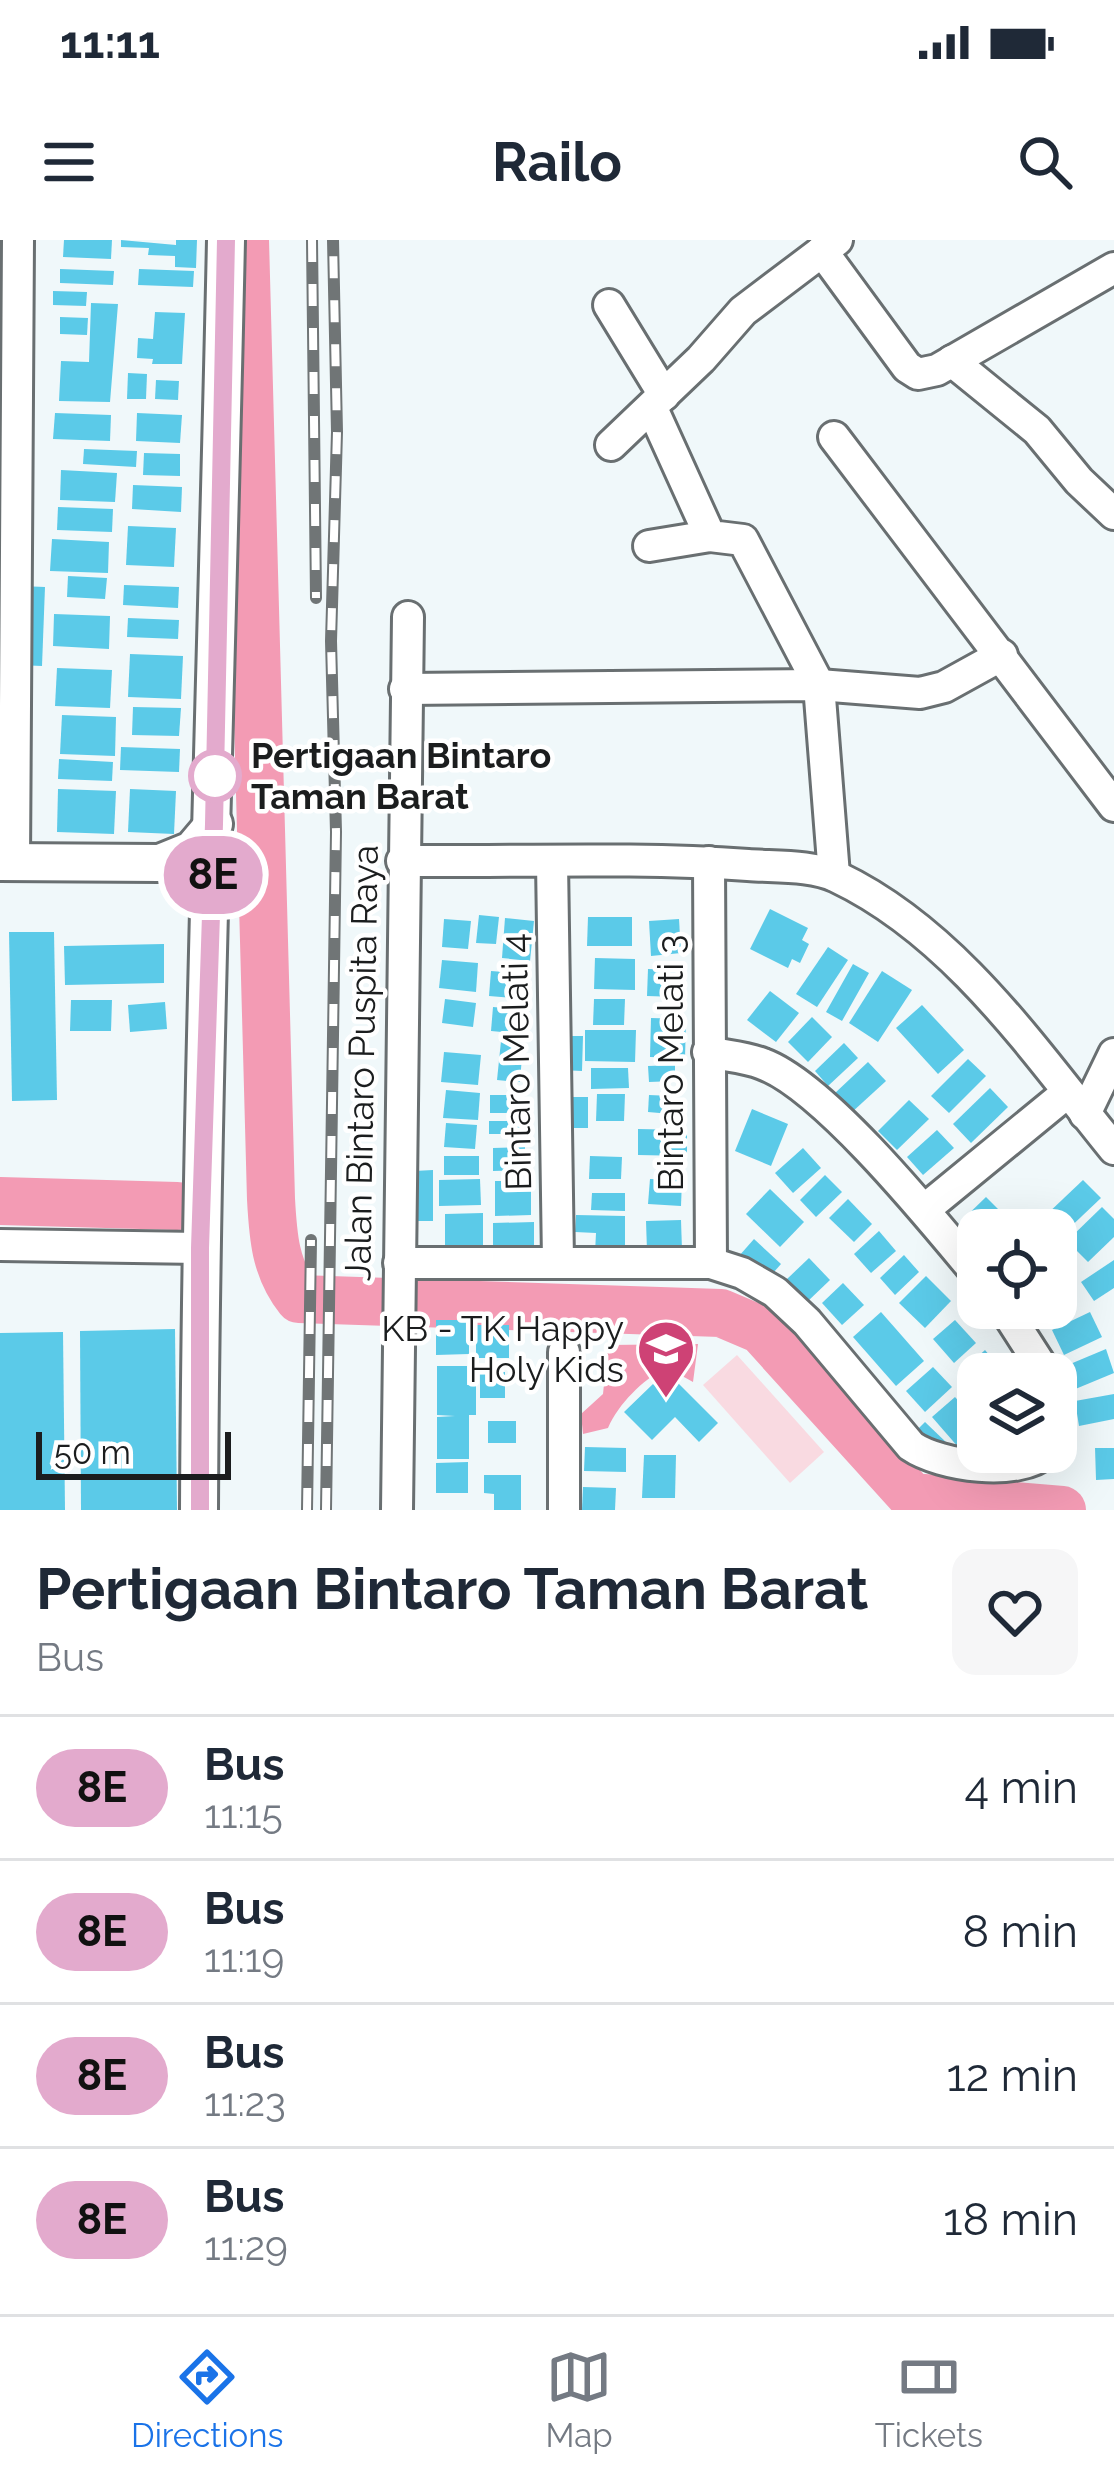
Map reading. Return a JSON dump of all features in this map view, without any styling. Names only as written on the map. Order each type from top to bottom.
[{"type":"main road","points":[[200,1510],[200,1248],[226,240]]},
{"type":"main road","points":[[7,862],[160,863],[192,850],[214,824]]},
{"type":"main road","points":[[160,863],[212,910]]},
{"type":"street","points":[[7,862],[18,240]]},
{"type":"street","points":[[611,445],[660,406],[743,311],[830,246],[907,367],[921,374],[1114,268]]},
{"type":"street","points":[[609,304],[660,406],[710,536]]},
{"type":"street","points":[[952,361],[1037,430],[1114,514]]},
{"type":"street","points":[[834,437],[1114,806]]},
{"type":"street","points":[[649,546],[710,536],[743,540],[819,685],[834,875]]},
{"type":"street","name":"Jalan Bintaro Puspita Raya","points":[[397,1510],[408,617]]},
{"type":"street","points":[[405,688],[819,685],[920,693],[944,687],[1003,655]]},
{"type":"street","points":[[402,861],[709,862],[834,875],[887,908],[958,963],[1024,1036],[1092,1097],[1114,1150]]},
{"type":"street","name":"Bintaro Melati 4","points":[[552,862],[558,1261]]},
{"type":"street","name":"Bintaro Melati 3","points":[[709,862],[710,1263]]},
{"type":"street","points":[[708,1052],[764,1064],[792,1080],[924,1210],[957,1250]]},
{"type":"street","points":[[924,1210],[1092,1097],[1114,1054]]},
{"type":"street","points":[[0,1245],[200,1248]]},
{"type":"street","points":[[399,1273],[558,1261],[710,1263],[742,1273],[775,1292],[807,1322],[911,1446],[930,1460],[957,1464]]},
{"type":"street","points":[[564,1352],[564,1510]]},
{"type":"shaded area","points":[[698,1344],[693,1382],[666,1367],[632,1393],[608,1428],[583,1434],[581,1414],[603,1394],[608,1345]]},
{"type":"shaded area","points":[[737,1355],[824,1452],[790,1483],[703,1385]]},
{"type":"building","points":[[64,240],[112,240],[111,259],[63,257]]},
{"type":"building","points":[[121,240],[176,245],[176,240],[197,240],[196,268],[175,267],[175,256],[148,255],[149,248],[121,247]]},
{"type":"building","points":[[60,269],[114,271],[113,285],[60,283]]},
{"type":"building","points":[[139,269],[194,271],[193,287],[138,285]]},
{"type":"building","points":[[53,291],[87,292],[86,306],[53,305]]},
{"type":"building","points":[[91,303],[118,304],[110,402],[59,401],[61,361],[89,362]]},
{"type":"building","points":[[155,312],[185,313],[182,364],[152,364],[153,359],[137,358],[138,338],[153,339]]},
{"type":"building","points":[[60,317],[88,318],[87,335],[60,334]]},
{"type":"building","points":[[128,373],[147,374],[146,399],[127,399]]},
{"type":"building","points":[[156,380],[179,381],[178,400],[155,399]]},
{"type":"building","points":[[55,413],[111,415],[110,441],[53,439]]},
{"type":"building","points":[[137,413],[182,415],[180,443],[136,441]]},
{"type":"building","points":[[84,449],[137,451],[136,467],[83,464]]},
{"type":"building","points":[[144,453],[180,454],[180,476],[143,475]]},
{"type":"building","points":[[61,470],[117,473],[115,502],[60,500]]},
{"type":"building","points":[[133,485],[182,487],[181,512],[132,509]]},
{"type":"building","points":[[58,507],[113,509],[112,532],[57,530]]},
{"type":"building","points":[[128,526],[176,528],[174,567],[126,565]]},
{"type":"building","points":[[52,539],[109,542],[108,573],[50,571]]},
{"type":"building","points":[[68,576],[107,578],[105,599],[67,597]]},
{"type":"building","points":[[124,585],[179,587],[178,608],[123,605]]},
{"type":"building","points":[[21,586],[45,587],[42,666],[18,665]]},
{"type":"building","points":[[54,614],[110,616],[109,649],[53,646]]},
{"type":"building","points":[[128,618],[179,620],[178,639],[127,637]]},
{"type":"building","points":[[130,654],[183,656],[181,699],[128,697]]},
{"type":"building","points":[[57,668],[112,670],[110,708],[55,706]]},
{"type":"building","points":[[133,707],[181,708],[179,736],[132,735]]},
{"type":"building","points":[[62,715],[116,717],[115,756],[60,754]]},
{"type":"building","points":[[121,747],[180,749],[179,772],[120,770]]},
{"type":"building","points":[[59,759],[113,762],[112,781],[58,779]]},
{"type":"building","points":[[58,789],[116,791],[114,834],[57,832]]},
{"type":"building","points":[[130,789],[176,791],[174,834],[128,832]]},
{"type":"building","points":[[770,909],[808,928],[802,940],[809,944],[800,963],[792,959],[788,968],[750,949]]},
{"type":"building","points":[[479,915],[499,917],[496,944],[476,943]]},
{"type":"building","points":[[588,917],[632,917],[632,946],[587,946]]},
{"type":"building","points":[[505,918],[534,921],[530,961],[502,958]]},
{"type":"building","points":[[444,919],[471,921],[468,949],[442,947]]},
{"type":"building","points":[[679,919],[681,953],[651,956],[649,921]]},
{"type":"building","points":[[9,932],[54,932],[57,1100],[12,1101]]},
{"type":"building","points":[[164,944],[164,983],[65,985],[64,946]]},
{"type":"building","points":[[828,947],[848,960],[817,1007],[796,994]]},
{"type":"building","points":[[595,958],[635,959],[635,990],[594,989]]},
{"type":"building","points":[[442,960],[478,963],[476,992],[439,988]]},
{"type":"building","points":[[853,964],[869,973],[842,1021],[826,1012]]},
{"type":"building","points":[[648,969],[679,970],[678,997],[647,996]]},
{"type":"building","points":[[491,971],[529,974],[527,999],[489,996]]},
{"type":"building","points":[[882,971],[912,990],[878,1042],[849,1023]]},
{"type":"building","points":[[770,991],[799,1013],[776,1042],[747,1020]]},
{"type":"building","points":[[445,999],[476,1003],[473,1027],[442,1023]]},
{"type":"building","points":[[594,999],[625,999],[624,1025],[593,1025]]},
{"type":"building","points":[[71,1000],[112,1000],[111,1031],[70,1031]]},
{"type":"building","points":[[165,1002],[167,1029],[130,1032],[128,1005]]},
{"type":"building","points":[[922,1005],[964,1050],[938,1074],[896,1028]]},
{"type":"building","points":[[493,1007],[527,1010],[524,1034],[491,1031]]},
{"type":"building","points":[[812,1017],[832,1037],[808,1062],[788,1042]]},
{"type":"building","points":[[651,1018],[686,1019],[685,1058],[650,1057]]},
{"type":"building","points":[[585,1030],[636,1030],[635,1062],[585,1061]]},
{"type":"building","points":[[563,1036],[583,1036],[582,1071],[561,1070]]},
{"type":"building","points":[[501,1041],[523,1043],[520,1082],[497,1080]]},
{"type":"building","points":[[844,1043],[858,1058],[828,1086],[815,1071]]},
{"type":"building","points":[[444,1052],[481,1055],[478,1085],[441,1082]]},
{"type":"building","points":[[968,1059],[986,1076],[949,1113],[931,1096]]},
{"type":"building","points":[[868,1062],[886,1081],[851,1113],[834,1094]]},
{"type":"building","points":[[675,1065],[675,1081],[649,1082],[648,1066]]},
{"type":"building","points":[[591,1068],[628,1068],[629,1088],[591,1089]]},
{"type":"building","points":[[990,1088],[1008,1107],[971,1143],[953,1124]]},
{"type":"building","points":[[446,1090],[480,1093],[478,1120],[443,1118]]},
{"type":"building","points":[[597,1094],[625,1094],[624,1121],[596,1121]]},
{"type":"building","points":[[490,1095],[520,1095],[521,1113],[490,1113]]},
{"type":"building","points":[[649,1095],[672,1096],[671,1114],[648,1112]]},
{"type":"building","points":[[568,1097],[588,1097],[588,1128],[567,1128]]},
{"type":"building","points":[[909,1100],[929,1119],[897,1150],[878,1131]]},
{"type":"building","points":[[752,1109],[788,1124],[771,1166],[735,1151]]},
{"type":"building","points":[[489,1121],[522,1121],[522,1134],[489,1134]]},
{"type":"building","points":[[446,1123],[477,1125],[475,1149],[444,1147]]},
{"type":"building","points":[[638,1129],[687,1130],[687,1156],[638,1155]]},
{"type":"building","points":[[937,1130],[954,1148],[923,1175],[907,1157]]},
{"type":"building","points":[[525,1147],[525,1170],[493,1171],[493,1148]]},
{"type":"building","points":[[803,1148],[821,1168],[793,1193],[775,1173]]},
{"type":"building","points":[[444,1156],[479,1156],[479,1175],[444,1175]]},
{"type":"building","points":[[590,1156],[622,1157],[621,1179],[589,1179]]},
{"type":"building","points":[[433,1170],[433,1221],[414,1221],[414,1171]]},
{"type":"building","points":[[825,1175],[842,1192],[816,1217],[800,1200]]},
{"type":"building","points":[[480,1179],[481,1205],[439,1206],[439,1180]]},
{"type":"building","points":[[650,1179],[682,1180],[681,1206],[648,1204]]},
{"type":"building","points":[[1083,1180],[1101,1198],[1077,1221],[1077,1209],[1052,1209]]},
{"type":"building","points":[[495,1181],[531,1181],[531,1215],[495,1216]]},
{"type":"building","points":[[770,1189],[804,1222],[780,1247],[746,1214]]},
{"type":"building","points":[[592,1193],[625,1193],[625,1211],[591,1210]]},
{"type":"building","points":[[986,1197],[998,1209],[974,1209]]},
{"type":"building","points":[[848,1199],[872,1224],[854,1242],[829,1218]]},
{"type":"building","points":[[1102,1207],[1114,1219],[1114,1237],[1088,1262],[1077,1251],[1077,1231]]},
{"type":"building","points":[[483,1213],[483,1246],[445,1246],[445,1214]]},
{"type":"building","points":[[576,1215],[625,1216],[625,1254],[595,1253],[596,1233],[575,1232]]},
{"type":"building","points":[[681,1220],[682,1250],[647,1251],[646,1221]]},
{"type":"building","points":[[534,1222],[534,1252],[493,1253],[493,1223]]},
{"type":"building","points":[[879,1231],[896,1251],[871,1273],[854,1254]]},
{"type":"building","points":[[754,1239],[781,1264],[766,1281],[739,1256]]},
{"type":"building","points":[[904,1255],[919,1272],[895,1295],[880,1278]]},
{"type":"building","points":[[809,1258],[830,1280],[807,1302],[786,1280]]},
{"type":"building","points":[[1114,1260],[1114,1288],[1094,1301],[1081,1282]]},
{"type":"building","points":[[926,1276],[951,1301],[925,1328],[899,1303]]},
{"type":"building","points":[[843,1283],[864,1305],[842,1325],[822,1303]]},
{"type":"building","points":[[881,1312],[924,1361],[896,1386],[853,1337]]},
{"type":"building","points":[[1090,1312],[1102,1337],[1063,1353],[1052,1330],[1077,1329],[1077,1318]]},
{"type":"building","points":[[436,1320],[469,1320],[469,1354],[436,1355]]},
{"type":"building","points":[[955,1320],[957,1329],[963,1329],[976,1343],[965,1353],[957,1353],[954,1363],[933,1339]]},
{"type":"building","points":[[476,1325],[509,1325],[509,1358],[476,1358]]},
{"type":"building","points":[[175,1329],[177,1510],[81,1510],[80,1331]]},
{"type":"building","points":[[63,1332],[65,1510],[0,1510],[0,1333]]},
{"type":"building","points":[[1106,1349],[1114,1373],[1077,1388],[1077,1361]]},
{"type":"building","points":[[437,1366],[467,1366],[467,1385],[476,1385],[476,1415],[469,1415],[469,1459],[437,1459],[437,1417],[455,1416],[437,1415]]},
{"type":"building","points":[[933,1367],[952,1387],[925,1412],[906,1391]]},
{"type":"building","points":[[480,1372],[505,1372],[505,1398],[480,1398]]},
{"type":"building","name":"KB - TK Happy Holy Kids","points":[[669,1374],[718,1423],[699,1442],[675,1417],[652,1440],[624,1412]]},
{"type":"building","points":[[1114,1394],[1114,1419],[1079,1426],[1077,1401]]},
{"type":"building","points":[[957,1399],[957,1446],[932,1417]]},
{"type":"building","points":[[488,1421],[516,1421],[516,1443],[488,1443]]},
{"type":"building","points":[[925,1422],[949,1445],[936,1457],[913,1434]]},
{"type":"building","points":[[585,1447],[626,1448],[626,1472],[584,1471]]},
{"type":"building","points":[[1095,1448],[1114,1448],[1114,1479],[1096,1480]]},
{"type":"building","points":[[644,1455],[676,1455],[675,1498],[642,1498]]},
{"type":"building","points":[[468,1462],[468,1493],[436,1493],[436,1463]]},
{"type":"building","points":[[484,1475],[521,1475],[521,1510],[494,1510],[494,1494],[484,1493]]},
{"type":"building","points":[[583,1487],[616,1488],[615,1510],[582,1510]]},
{"type":"waterway","points":[[245,240],[271,1199],[277,1252],[291,1288],[299,1299],[721,1313],[761,1330],[912,1497],[1062,1510]]},
{"type":"waterway","points":[[0,1201],[177,1206]]},
{"type":"railway","points":[[312,240],[316,598]]},
{"type":"railway","points":[[326,1510],[336,832],[331,641],[337,432],[333,240]]},
{"type":"railway","points":[[307,1510],[311,1240]]},
{"type":"bus line","name":"8E","points":[[200,1510],[200,1248],[226,240]]},
{"type":"place","name":"Pertigaan Bintaro Taman Barat","points":[[215,776]]},
{"type":"place","name":"KB - TK Happy Holy Kids","points":[[666,1400]]}]
